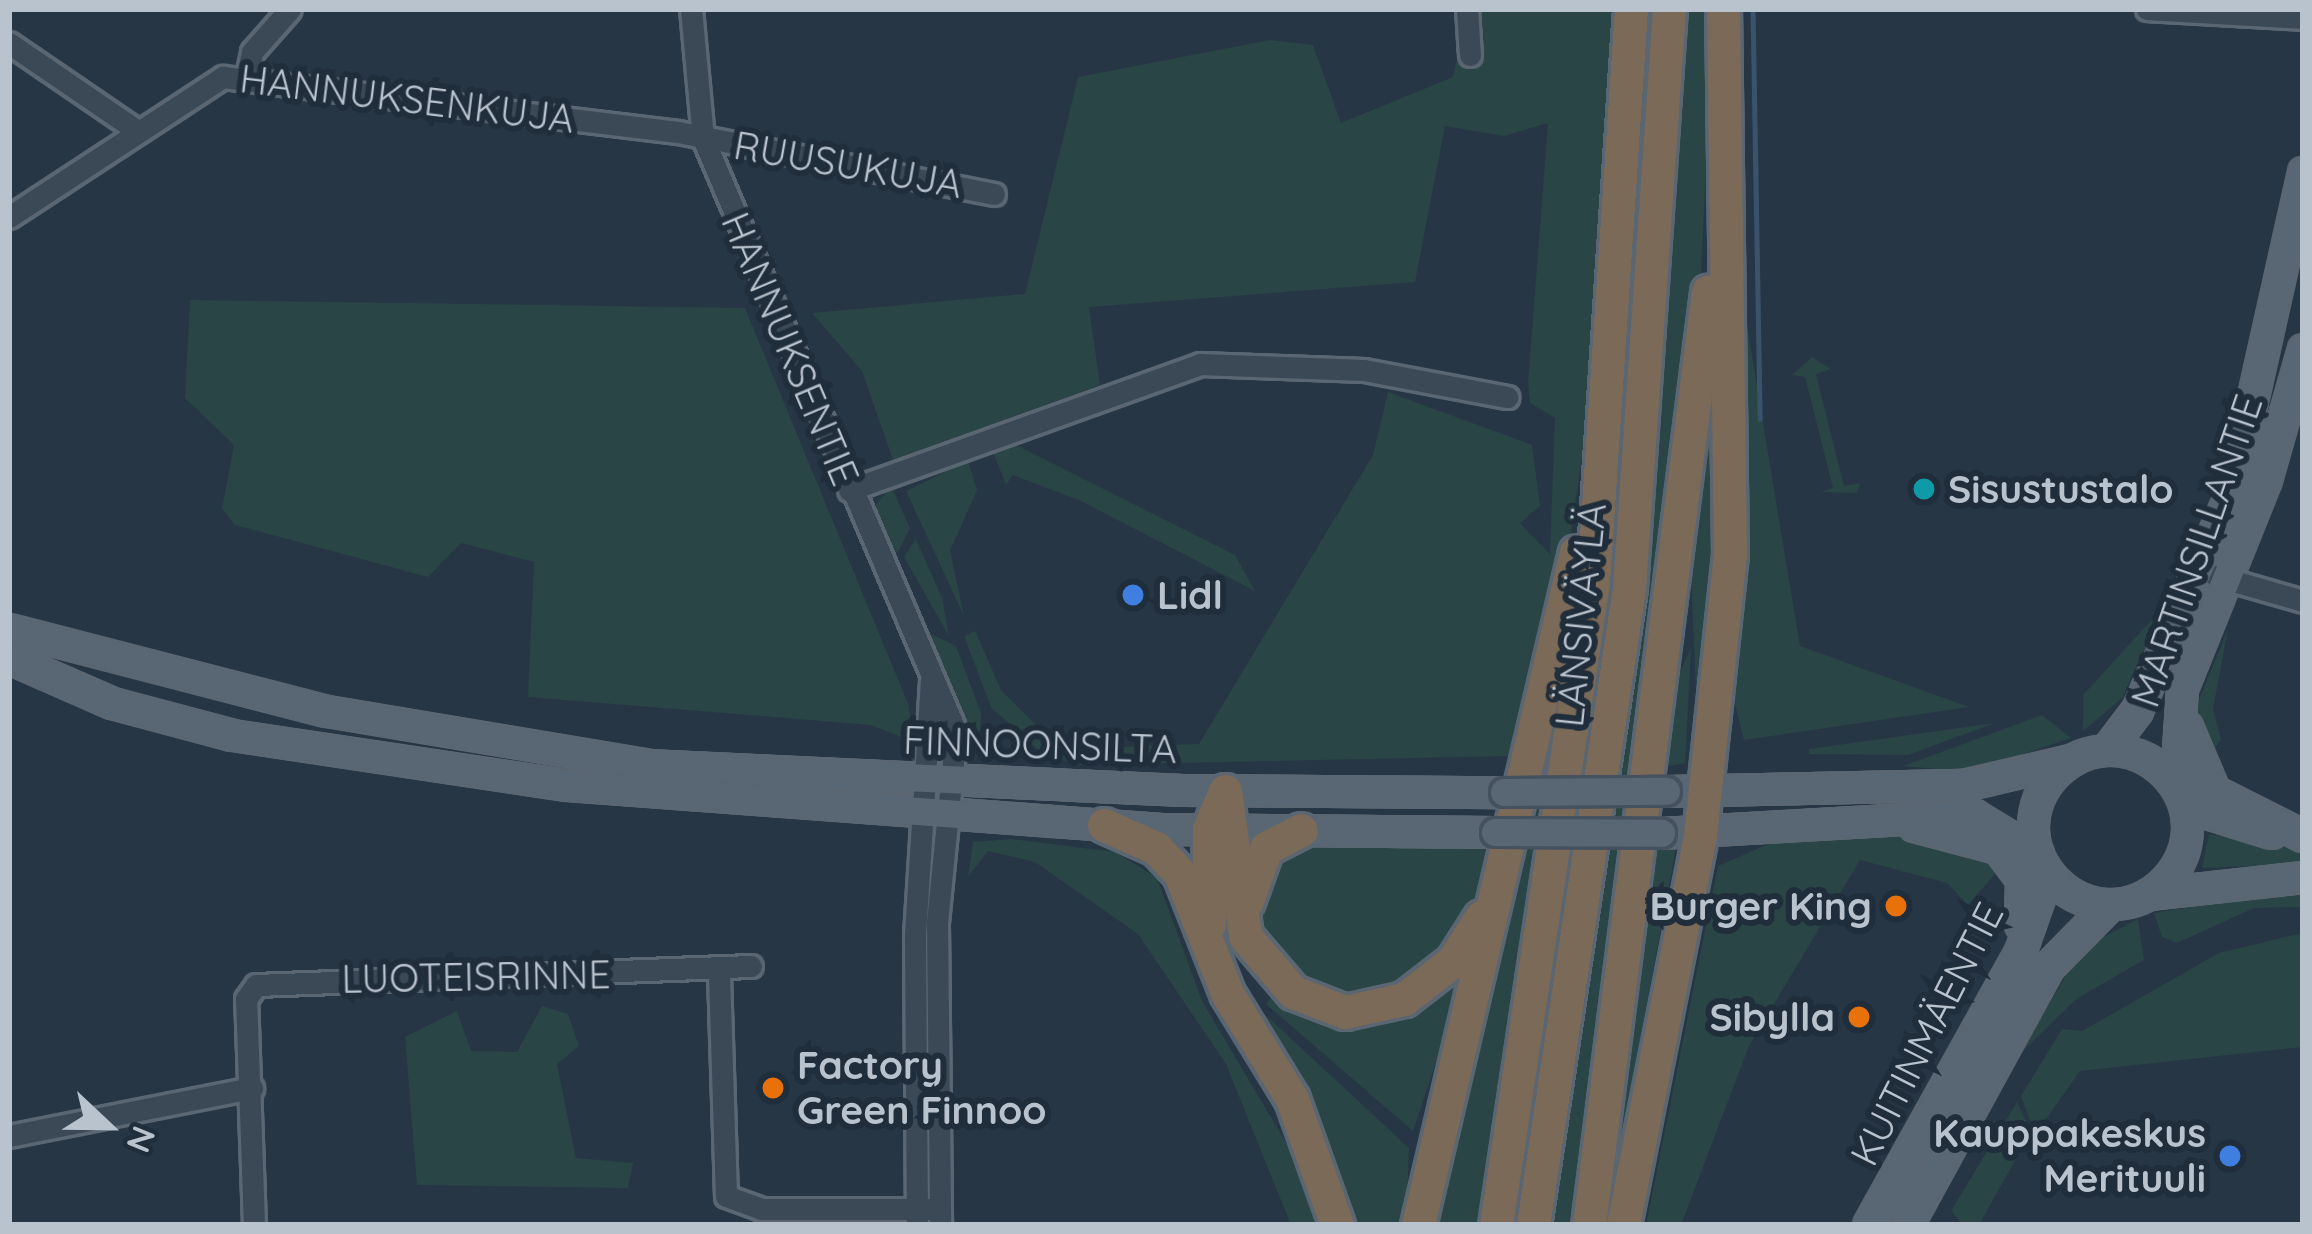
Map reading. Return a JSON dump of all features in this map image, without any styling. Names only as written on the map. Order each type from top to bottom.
[{"type":"highway","name":"LÄNSIVÄYLÄ","points":[[1496,1225],[1593,582],[1631,9]]},
{"type":"highway","name":"LÄNSIVÄYLÄ","points":[[1533,1225],[1626,610],[1670,9]]},
{"type":"highway","points":[[1623,1225],[1700,835],[1730,555],[1723,9]]},
{"type":"highway","points":[[1589,1225],[1722,147]]},
{"type":"highway","points":[[1418,1225],[1578,542],[1616,253]]},
{"type":"highway","points":[[1212,953],[1225,791]]},
{"type":"highway","points":[[1104,825],[1172,861],[1212,953],[1292,1100],[1336,1225]]},
{"type":"highway","points":[[1222,829],[1242,926],[1256,960],[1293,992],[1376,1010],[1453,961],[1503,870]]},
{"type":"highway","points":[[1242,926],[1259,857],[1301,830]]},
{"type":"main road","name":"MARTINSILLANTIE","points":[[2109,747],[2198,571],[2256,412],[2303,172]]},
{"type":"main road","name":"MARTINSILLANTIE","points":[[2180,792],[2182,688],[2227,579],[2303,349]]},
{"type":"main road","name":"FINNOONSILTA","points":[[9,629],[327,711],[570,757],[944,781],[1225,791],[1964,785],[2081,758]]},
{"type":"main road","name":"FINNOONSILTA","points":[[9,658],[112,703],[296,748],[567,785],[939,814],[1222,829],[1700,835],[1883,812],[1989,818],[2043,864]]},
{"type":"main road","points":[[2182,688],[2204,779],[2303,836]]},
{"type":"main road","points":[[2303,836],[2223,824],[2180,792],[2156,759],[2109,747],[2081,758],[2038,808],[2043,864],[2075,900],[2107,907],[2149,894],[2303,877]]},
{"type":"main road","points":[[2149,894],[2179,845],[2180,792]]},
{"type":"main road","points":[[1883,812],[1985,842],[2014,867],[2023,895],[2006,971]]},
{"type":"main road","name":"KUITINMÄENTIE","points":[[1868,1225],[2006,971],[2043,864]]},
{"type":"main road","name":"KUITINMÄENTIE","points":[[1907,1225],[2048,967],[2107,907]]},
{"type":"street","points":[[248,76],[252,52],[290,9]]},
{"type":"street","name":"HANNUKSENTIE","points":[[691,9],[703,138],[849,490],[956,732],[939,814],[929,1217]]},
{"type":"street","points":[[1467,9],[1470,55]]},
{"type":"street","points":[[2147,9],[2303,18]]},
{"type":"street","points":[[9,43],[136,130]]},
{"type":"street","name":"HANNUKSENKUJA","points":[[9,217],[198,86],[248,76],[703,138]]},
{"type":"street","name":"RUUSUKUJA","points":[[703,138],[994,194]]},
{"type":"street","points":[[849,490],[1200,364],[1364,370],[1507,397]]},
{"type":"street","points":[[2198,571],[2303,601]]},
{"type":"street","name":"LUOTEISRINNE","points":[[252,1088],[248,993],[275,982],[719,974],[751,966]]},
{"type":"street","points":[[719,974],[726,1196],[761,1209],[929,1217]]},
{"type":"street","points":[[9,1136],[252,1088],[254,1225]]},
{"type":"green space","points":[[1469,9],[1612,9],[1588,417],[1567,559],[1511,756],[1077,765],[1043,754],[991,707],[964,636],[975,631],[1001,690],[1060,749],[1199,744],[1373,455],[1388,392],[1532,445],[1540,506],[1520,523],[1550,554],[1555,418],[1530,403],[1528,383],[1548,123],[1504,136],[1445,126],[1415,282],[1089,307],[1100,385],[893,460],[862,371],[812,313],[1025,294],[1078,77],[1270,40],[1313,45],[1341,123],[1453,77]]},
{"type":"green space","points":[[1647,9],[1659,9],[1611,632],[1521,1225],[1509,1225],[1605,584]]},
{"type":"green space","points":[[1688,9],[1714,9],[1700,292],[1580,1225],[1550,1225],[1638,664]]},
{"type":"green space","points":[[190,300],[745,308],[909,706],[912,741],[871,725],[528,697],[534,562],[461,543],[428,577],[235,525],[222,509],[234,445],[185,398]]},
{"type":"green space","points":[[1737,332],[1748,332],[1800,646],[1969,707],[1744,740],[1732,692]]},
{"type":"green space","points":[[1710,344],[1720,538],[1697,713],[1690,553]]},
{"type":"green space","points":[[1812,357],[1831,369],[1816,374],[1844,486],[1860,483],[1857,493],[1821,492],[1833,488],[1805,377],[1792,375]]},
{"type":"green space","points":[[1014,444],[1235,555],[1255,591],[1079,500],[1013,475],[1006,485],[993,452]]},
{"type":"green space","points":[[968,461],[977,490],[950,551],[964,616],[906,491]]},
{"type":"green space","points":[[891,486],[910,528],[897,554],[872,510]]},
{"type":"green space","points":[[916,539],[942,598],[949,636],[904,557]]},
{"type":"green space","points":[[2166,604],[2122,698],[2083,731],[2083,695]]},
{"type":"green space","points":[[2228,629],[2213,709],[2221,739],[2204,765],[2197,705]]},
{"type":"green space","points":[[929,633],[956,646],[981,713],[980,744],[968,752]]},
{"type":"green space","points":[[1691,648],[1685,763],[1654,769],[1666,701]]},
{"type":"green space","points":[[1563,681],[1478,1225],[1426,1225]]},
{"type":"green space","points":[[2042,715],[2071,738],[1970,772],[1903,766]]},
{"type":"green space","points":[[1995,723],[1908,755],[1809,754],[1809,749]]},
{"type":"green space","points":[[1886,834],[1934,839],[2001,867],[1968,905],[1947,883],[1860,860],[1749,1046],[1681,1225],[1646,1225],[1718,866],[1780,839]]},
{"type":"green space","points":[[2209,834],[2303,850],[2303,864],[2202,868]]},
{"type":"green space","points":[[1012,839],[1115,852],[1157,878],[1202,1001],[1294,1156],[1320,1225],[1291,1225],[1226,1064],[1138,934],[1035,862],[988,851],[968,877],[973,842]]},
{"type":"green space","points":[[1325,840],[1501,847],[1458,935],[1418,976],[1355,999],[1303,984],[1261,924],[1266,864]]},
{"type":"green space","points":[[1645,846],[1676,848],[1607,1216]]},
{"type":"green space","points":[[2303,889],[2303,907],[2254,908],[2177,943],[2162,937],[2154,913]]},
{"type":"green space","points":[[2138,919],[2144,960],[2076,999],[2018,1056],[2082,948]]},
{"type":"green space","points":[[2303,933],[2303,1047],[2080,1071],[2046,1119],[2030,1121],[2021,1096],[2062,1029],[2082,1031],[2219,953]]},
{"type":"green space","points":[[1476,943],[1413,1131],[1266,1004],[1271,997],[1335,1027],[1379,1026],[1440,992]]},
{"type":"green space","points":[[542,1006],[568,1014],[579,1046],[557,1064],[576,1158],[633,1163],[628,1188],[417,1185],[405,1037],[457,1011],[471,1051],[517,1052]]},
{"type":"green space","points":[[1259,1009],[1409,1148],[1406,1225],[1347,1225]]},
{"type":"green space","points":[[2017,1102],[2031,1132],[1980,1223],[1963,1225],[1951,1211]]},
{"type":"waterway","points":[[1753,9],[1760,419]]},
{"type":"place","name":"Sisustustalo","points":[[1924,489]]},
{"type":"place","name":"Lidl","points":[[1133,595]]},
{"type":"place","name":"Burger King","points":[[1896,906]]},
{"type":"place","name":"Sibylla","points":[[1859,1017]]},
{"type":"place","name":"Factory Green Finnoo","points":[[773,1088]]},
{"type":"place","name":"Kauppakeskus Merituuli","points":[[2230,1156]]}]
